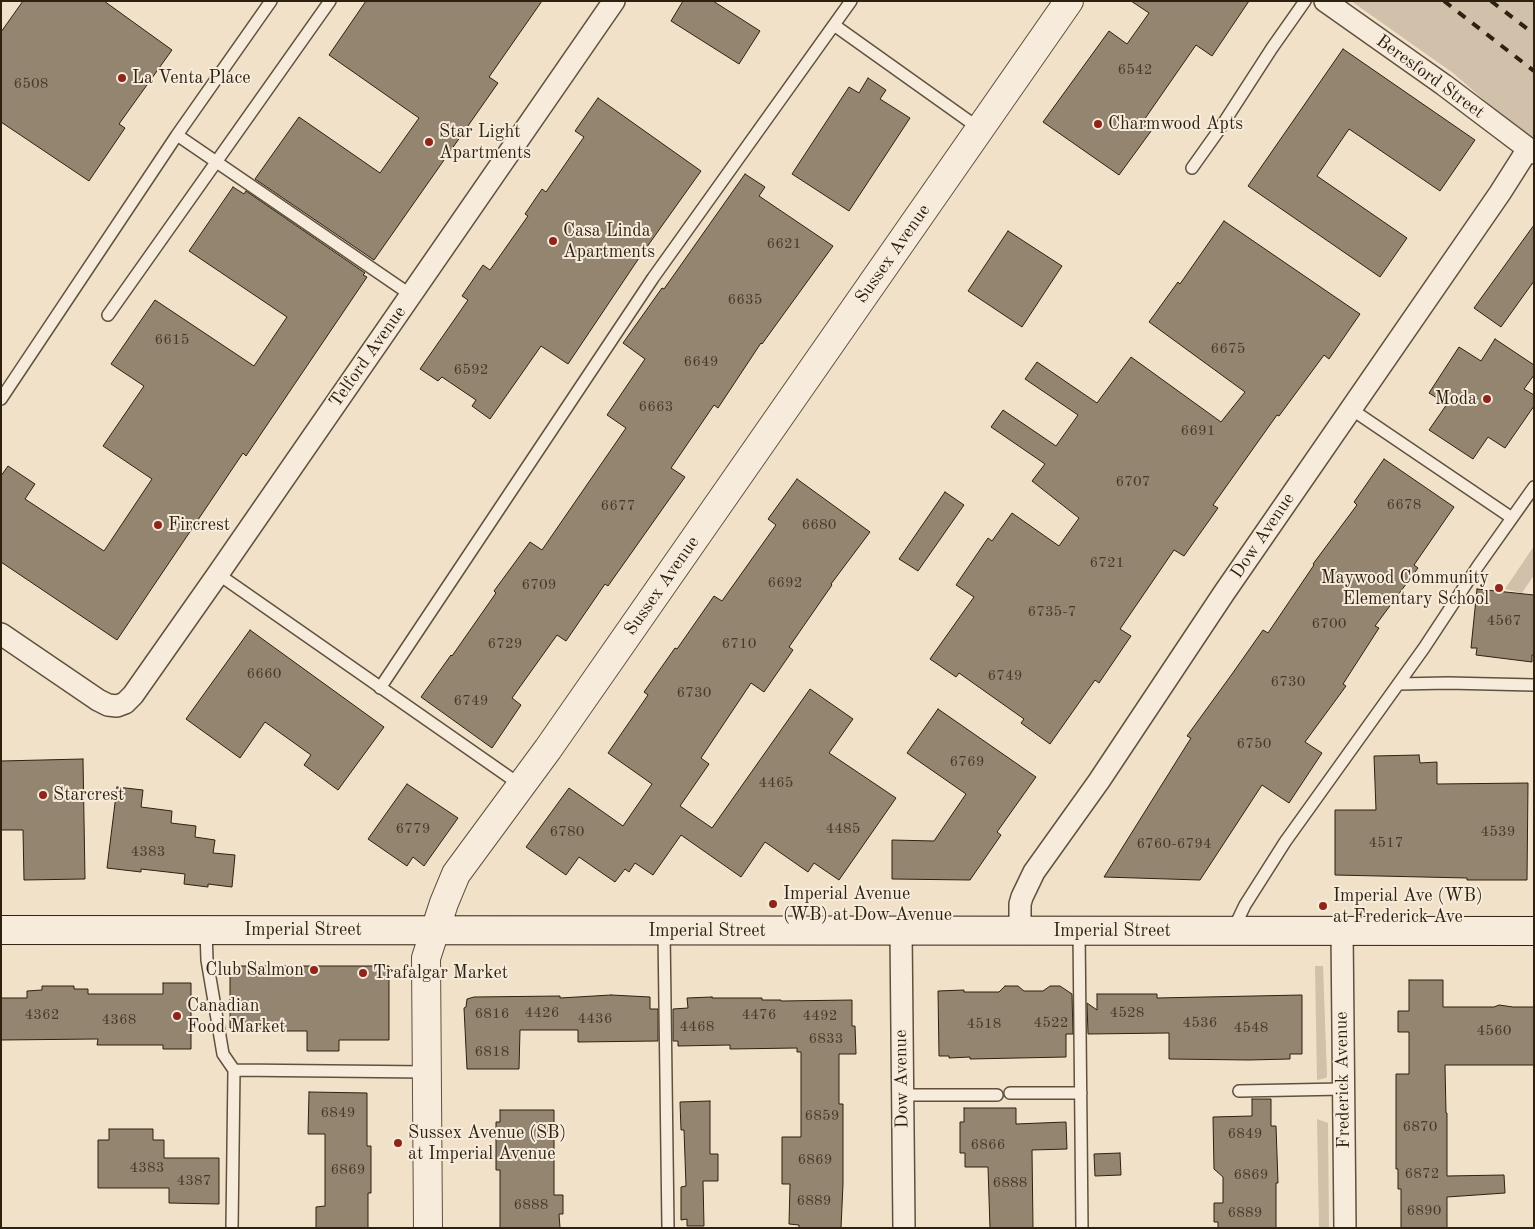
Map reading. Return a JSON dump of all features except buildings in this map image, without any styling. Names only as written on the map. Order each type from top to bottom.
[{"type":"main road","name":"Sussex Avenue","points":[[428,1228],[426,958],[444,903],[456,874],[522,786],[1069,1]]},
{"type":"main road","name":"Imperial Street","points":[[1,930],[1534,931]]},
{"type":"street","name":"Telford Avenue","points":[[1,634],[98,700],[108,705],[117,706],[126,703],[218,574],[614,1]]},
{"type":"street","name":"Beresford Street","points":[[1325,1],[1444,85],[1531,151]]},
{"type":"street","name":"Dow Avenue","points":[[1020,931],[1020,904],[1034,872],[1099,781],[1219,601],[1500,193],[1531,151]]},
{"type":"street","name":"Dow Avenue","points":[[901,931],[904,1228]]},
{"type":"street","name":"Frederick Avenue","points":[[1342,931],[1345,1228]]},
{"type":"lane","points":[[1,399],[270,1]]},
{"type":"lane","points":[[108,316],[330,1]]},
{"type":"lane","points":[[380,688],[653,278],[850,1]]},
{"type":"lane","points":[[1192,168],[1305,1]]},
{"type":"lane","points":[[834,25],[980,129]]},
{"type":"lane","points":[[178,135],[411,295]]},
{"type":"lane","points":[[1351,409],[1512,518]]},
{"type":"lane","points":[[1232,931],[1245,905],[1284,842],[1424,648],[1478,566],[1534,487]]},
{"type":"lane","points":[[218,574],[522,786]]},
{"type":"lane","points":[[1398,684],[1448,683],[1534,686]]},
{"type":"lane","points":[[206,930],[207,960],[224,1054],[234,1070],[232,1228]]},
{"type":"lane","points":[[1079,930],[1082,1228]]},
{"type":"lane","points":[[664,931],[668,1228]]},
{"type":"lane","points":[[234,1070],[427,1072]]},
{"type":"lane","points":[[1239,1091],[1343,1089]]},
{"type":"lane","points":[[1010,1093],[1081,1093]]},
{"type":"lane","points":[[902,1095],[997,1095]]},
{"type":"shaded area","points":[[1351,1],[1534,1],[1534,138],[1499,113],[1453,73]]},
{"type":"shaded area","points":[[1534,546],[1534,575],[1522,593],[1505,589]]},
{"type":"shaded area","points":[[1315,966],[1323,966],[1327,1076],[1317,1080]]},
{"type":"shaded area","points":[[1317,1119],[1328,1123],[1329,1228],[1319,1228]]},
{"type":"railway","points":[[1444,1],[1534,71]]},
{"type":"railway","points":[[1491,1],[1534,34]]},
{"type":"place","name":"La Venta Place","points":[[122,78]]},
{"type":"place","name":"Charmwood Apts","points":[[1098,124]]},
{"type":"place","name":"Star Light Apartments","points":[[429,142]]},
{"type":"place","name":"Casa Linda Apartments","points":[[553,241]]},
{"type":"place","name":"Moda","points":[[1487,399]]},
{"type":"place","name":"Fircrest","points":[[158,525]]},
{"type":"place","name":"Maywood Community Elementary School","points":[[1499,588]]},
{"type":"place","name":"Starcrest","points":[[43,795]]},
{"type":"place","name":"Imperial Avenue (WB) at Dow Avenue","points":[[773,904]]},
{"type":"place","name":"Imperial Ave (WB) at Frederick Ave","points":[[1323,906]]},
{"type":"place","name":"Club Salmon","points":[[314,970]]},
{"type":"place","name":"Trafalgar Market","points":[[363,973]]},
{"type":"place","name":"Canadian Food Market","points":[[177,1016]]},
{"type":"place","name":"Sussex Avenue (SB) at Imperial Avenue","points":[[398,1143]]}]
